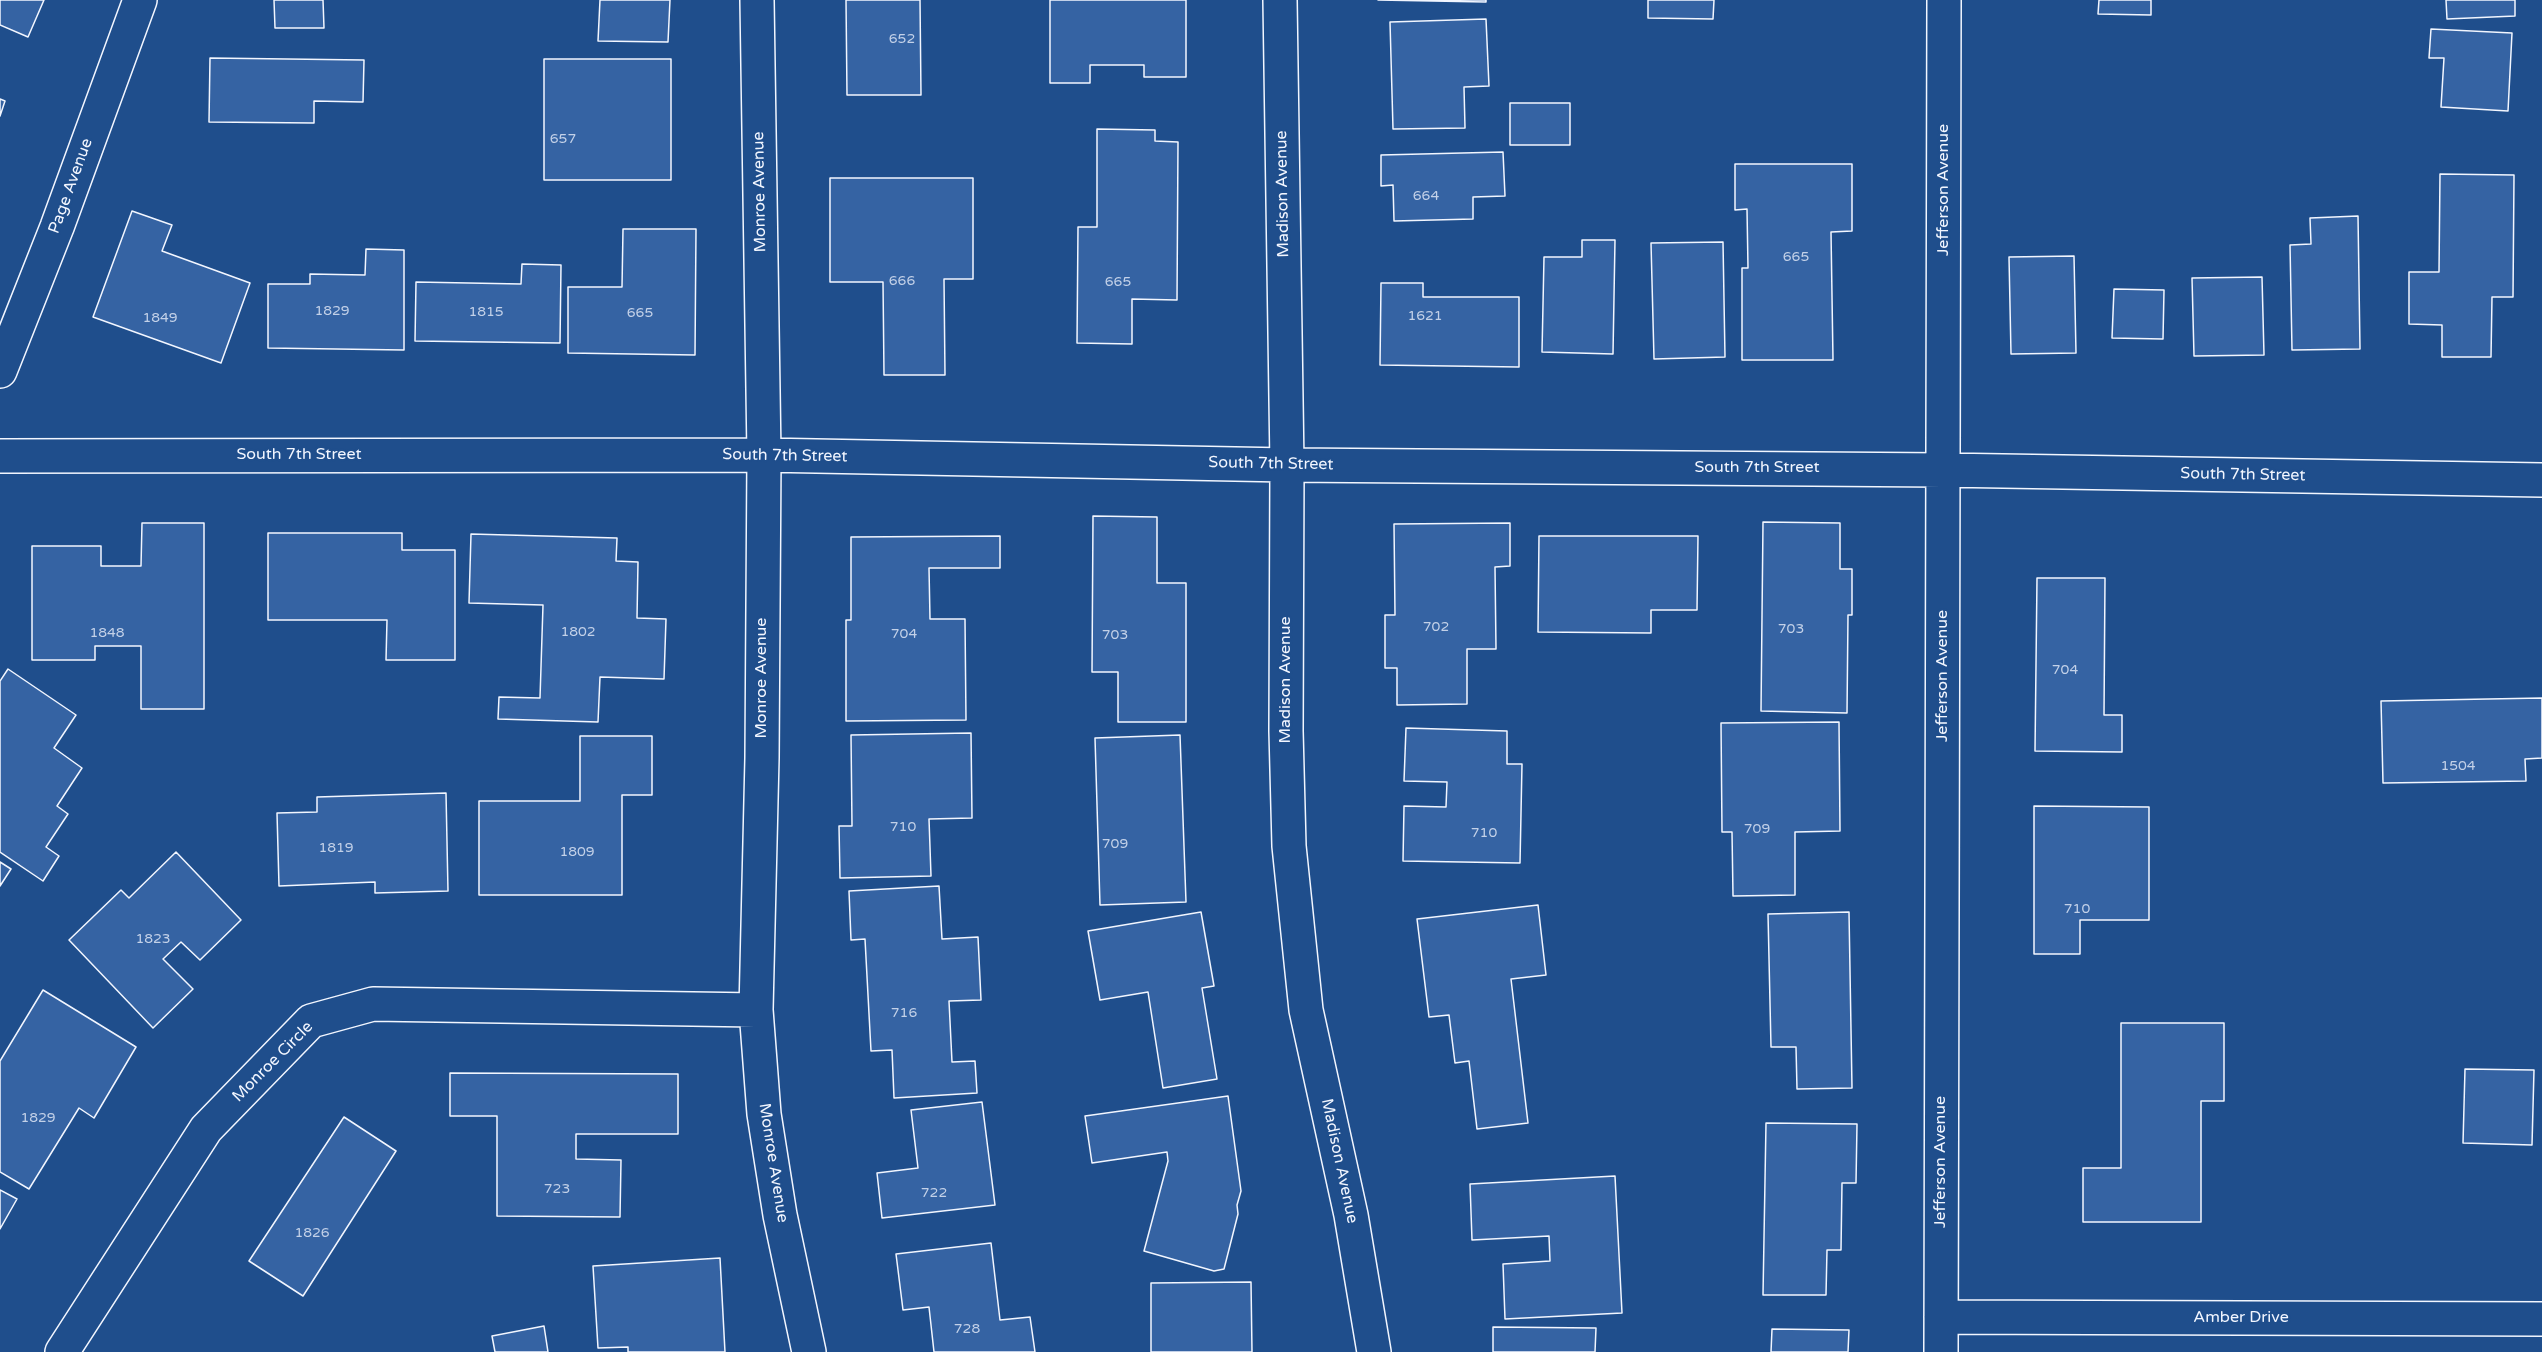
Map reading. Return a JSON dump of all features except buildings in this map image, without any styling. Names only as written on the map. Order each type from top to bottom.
[{"type":"street","name":"Page Avenue","points":[[0,371],[57,227],[140,0]]},
{"type":"street","name":"Monroe Avenue","points":[[757,0],[764,455],[756,1010],[764,1114],[780,1215],[809,1352]]},
{"type":"street","name":"Madison Avenue","points":[[1280,0],[1287,465],[1286,730],[1289,846],[1306,1010],[1351,1215],[1374,1352]]},
{"type":"street","name":"Jefferson Avenue","points":[[1941,1352],[1944,0]]},
{"type":"street","name":"South 7th Street","points":[[0,456],[764,455],[1287,465],[1943,470],[2542,480]]},
{"type":"street","name":"Monroe Circle","points":[[62,1352],[206,1129],[311,1021],[373,1004],[756,1010]]},
{"type":"street","name":"Amber Drive","points":[[1941,1317],[2542,1319]]}]
